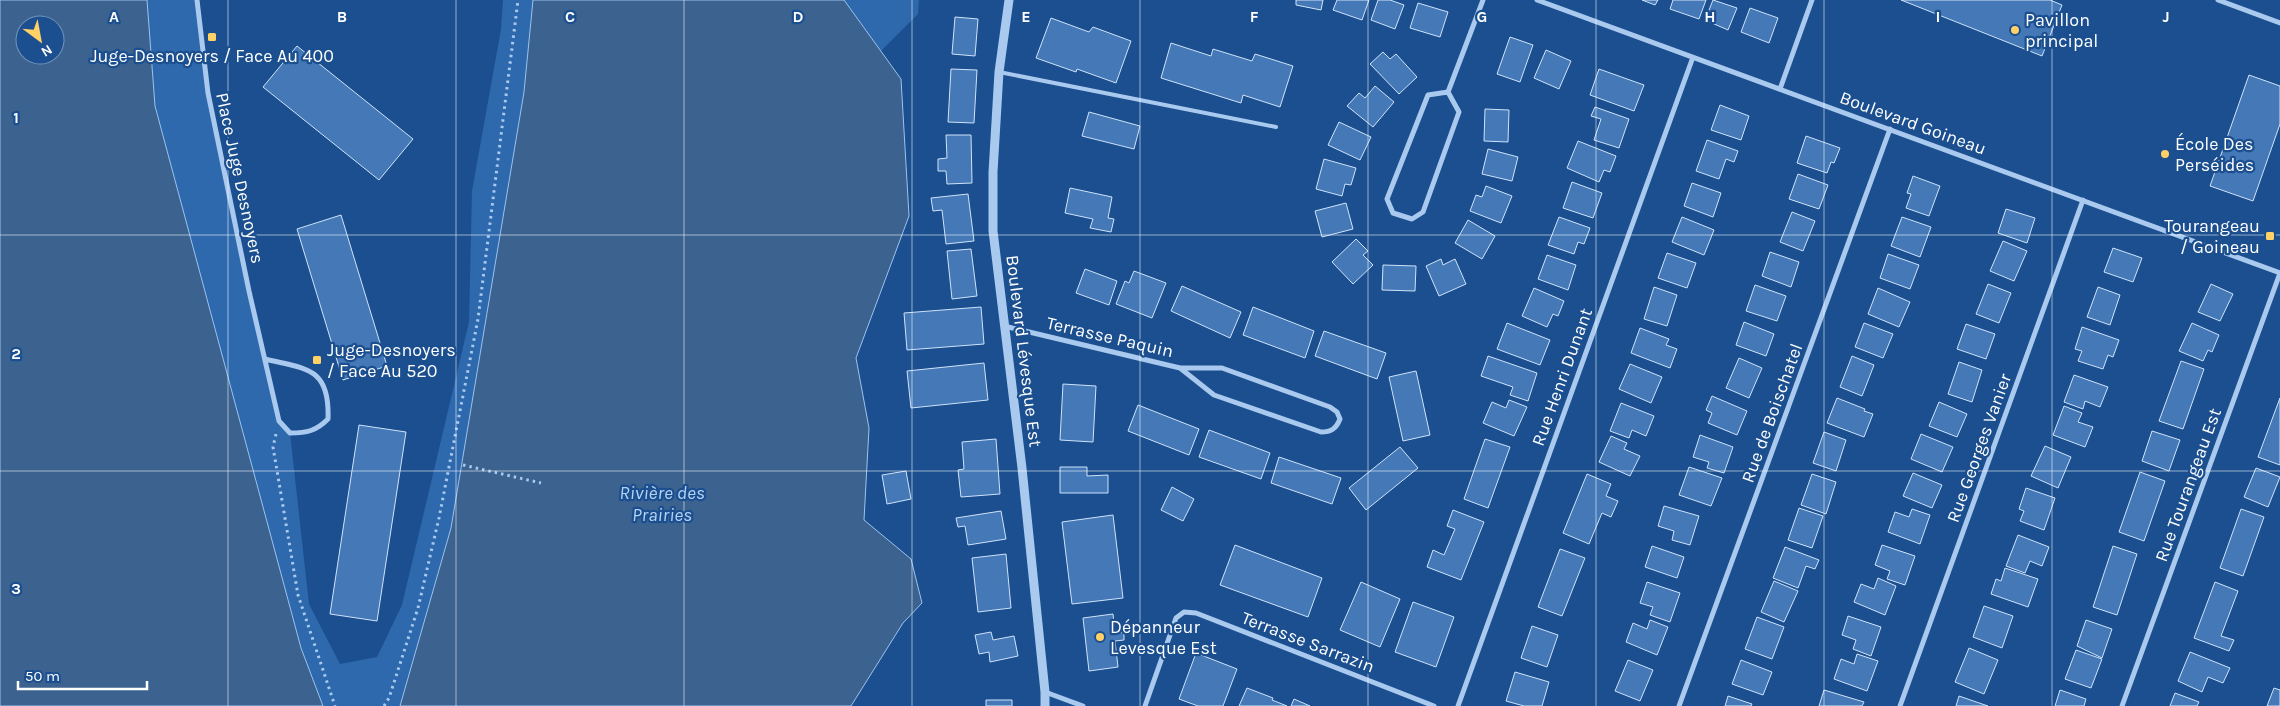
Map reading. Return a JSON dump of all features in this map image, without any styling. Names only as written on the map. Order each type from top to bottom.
[{"type":"street","name":"Place Juge Desnoyers","points":[[197,0],[208,93],[279,421]]},
{"type":"street","name":"Boulevard Lévesque Est","points":[[1009,0],[999,72],[993,172],[993,231],[1023,478],[1046,692],[1045,706]]},
{"type":"street","points":[[1448,92],[1428,95],[1387,199],[1393,213],[1412,219],[1423,212],[1459,112],[1448,92],[1483,0]]},
{"type":"street","name":"Boulevard Goineau","points":[[1537,0],[2280,273]]},
{"type":"street","points":[[1780,89],[1812,0]]},
{"type":"street","points":[[2218,0],[2280,22]]},
{"type":"street","name":"Rue Henri Dunant","points":[[1458,706],[1693,57]]},
{"type":"street","name":"Rue de Boischatel","points":[[1679,706],[1890,130]]},
{"type":"street","name":"Rue Georges Vanier","points":[[1900,706],[2083,200]]},
{"type":"street","name":"Rue Tourangeau Est","points":[[2122,706],[2280,273]]},
{"type":"street","name":"Terrasse Paquin","points":[[1004,326],[1180,368],[1222,368],[1330,407],[1337,412],[1340,419],[1337,427],[1329,432],[1321,432],[1214,395],[1180,368]]},
{"type":"street","points":[[265,359],[309,369],[324,384],[328,404],[328,419],[319,428],[306,434],[290,433],[279,421]]},
{"type":"street","name":"Terrasse Sarrazin","points":[[1145,706],[1176,618],[1184,612],[1196,612],[1434,706]]},
{"type":"street","points":[[1046,692],[1083,706]]},
{"type":"lane","points":[[999,72],[1276,127]]},
{"type":"path","points":[[384,706],[389,698],[418,608],[439,518],[478,319],[518,0]]},
{"type":"path","points":[[279,421],[273,447],[298,595],[335,706]]},
{"type":"path","points":[[463,465],[541,483]]},
{"type":"shaded area","points":[[147,0],[197,0],[208,93],[279,421],[290,433],[309,604],[340,664],[377,657],[402,605],[469,322],[472,191],[501,29],[503,0],[533,0],[524,92],[451,528],[400,706],[323,706],[301,648],[155,106]]},
{"type":"shaded area","points":[[844,0],[919,0],[918,14],[881,51]]},
{"type":"water","points":[[0,0],[147,0],[155,106],[301,648],[323,706],[0,706]]},
{"type":"water","name":"Rivière des Prairies","points":[[533,0],[844,0],[901,79],[909,216],[856,358],[869,428],[864,520],[911,559],[922,603],[903,623],[851,706],[400,706],[451,528],[524,92]]},
{"type":"building","points":[[1296,0],[1323,0],[1321,10],[1296,5]]},
{"type":"building","points":[[1337,0],[1369,0],[1362,20],[1333,10]]},
{"type":"building","points":[[1378,0],[1390,0],[1404,5],[1395,29],[1371,20]]},
{"type":"building","points":[[1642,0],[1658,0],[1655,5]]},
{"type":"building","points":[[1673,0],[1706,0],[1699,19],[1670,9]]},
{"type":"building","points":[[1713,0],[1737,8],[1728,30],[1705,20]]},
{"type":"building","name":"Pavillon principal","points":[[1901,0],[2050,0],[2062,5],[2042,56]]},
{"type":"building","points":[[1418,3],[1448,12],[1440,37],[1410,28]]},
{"type":"building","points":[[1750,8],[1778,18],[1769,43],[1741,32]]},
{"type":"building","points":[[955,17],[978,19],[975,56],[952,54]]},
{"type":"building","points":[[1051,18],[1089,32],[1093,27],[1131,41],[1116,83],[1077,69],[1076,72],[1036,58]]},
{"type":"building","points":[[1510,37],[1533,45],[1520,82],[1497,74]]},
{"type":"building","points":[[1171,43],[1211,56],[1213,49],[1252,61],[1255,54],[1293,66],[1280,107],[1243,95],[1241,103],[1161,78]]},
{"type":"building","points":[[297,46],[413,139],[379,180],[263,87]]},
{"type":"building","points":[[1546,50],[1571,61],[1559,89],[1534,78]]},
{"type":"building","points":[[1383,52],[1390,59],[1396,54],[1417,77],[1399,94],[1370,64]]},
{"type":"building","points":[[951,69],[977,70],[974,123],[948,122]]},
{"type":"building","points":[[1599,69],[1644,85],[1634,111],[1590,95]]},
{"type":"building","points":[[2249,75],[2280,86],[2280,124],[2253,201],[2210,186]]},
{"type":"building","points":[[1375,86],[1394,102],[1373,127],[1347,106],[1359,93],[1365,98]]},
{"type":"building","points":[[1720,105],[1749,116],[1741,140],[1711,130]]},
{"type":"building","points":[[1595,107],[1629,119],[1619,148],[1594,140],[1601,119],[1591,116]]},
{"type":"building","points":[[1485,109],[1509,110],[1508,142],[1484,141]]},
{"type":"building","points":[[1089,112],[1140,126],[1134,149],[1082,136]]},
{"type":"building","points":[[1339,122],[1371,137],[1360,160],[1328,145]]},
{"type":"building","points":[[946,135],[971,135],[972,183],[947,184],[946,171],[938,171],[938,159],[947,158]]},
{"type":"building","points":[[1806,136],[1840,148],[1834,163],[1831,162],[1827,173],[1797,163]]},
{"type":"building","points":[[1707,140],[1738,151],[1734,162],[1726,159],[1719,179],[1696,171]]},
{"type":"building","points":[[1578,141],[1616,156],[1610,172],[1604,170],[1599,182],[1567,168]]},
{"type":"building","points":[[1488,149],[1518,157],[1512,181],[1482,174]]},
{"type":"building","points":[[1324,159],[1356,168],[1351,185],[1345,184],[1342,196],[1316,189]]},
{"type":"building","points":[[1798,174],[1828,185],[1819,209],[1789,199]]},
{"type":"building","points":[[1913,176],[1940,186],[1929,216],[1906,208],[1911,194],[1907,193]]},
{"type":"building","points":[[1572,182],[1602,193],[1593,218],[1563,208]]},
{"type":"building","points":[[1692,183],[1721,193],[1713,217],[1684,206]]},
{"type":"building","points":[[1486,186],[1512,196],[1501,223],[1470,211],[1476,195],[1482,197]]},
{"type":"building","points":[[1070,188],[1112,197],[1108,218],[1114,219],[1111,232],[1090,228],[1093,219],[1065,213]]},
{"type":"building","points":[[968,194],[974,241],[946,244],[942,210],[933,211],[931,198]]},
{"type":"building","points":[[1346,203],[1353,229],[1322,237],[1315,211]]},
{"type":"building","points":[[2006,209],[2035,218],[2027,243],[1998,233]]},
{"type":"building","points":[[1792,212],[1815,221],[1803,251],[1780,242]]},
{"type":"building","points":[[341,215],[387,366],[343,380],[297,229]]},
{"type":"building","points":[[1559,217],[1590,228],[1584,244],[1578,242],[1574,254],[1548,245]]},
{"type":"building","points":[[1682,217],[1714,230],[1704,255],[1672,242]]},
{"type":"building","points":[[1902,217],[1931,227],[1920,257],[1891,246]]},
{"type":"building","points":[[1468,220],[1495,236],[1482,259],[1455,243]]},
{"type":"building","points":[[1356,239],[1368,251],[1363,255],[1373,265],[1353,284],[1332,262]]},
{"type":"building","points":[[2003,241],[2027,251],[2014,281],[1990,271]]},
{"type":"building","points":[[2113,248],[2142,258],[2133,282],[2104,272]]},
{"type":"building","points":[[971,249],[977,296],[952,299],[947,251]]},
{"type":"building","points":[[1770,252],[1799,262],[1791,287],[1762,276]]},
{"type":"building","points":[[1667,253],[1696,263],[1687,288],[1658,278]]},
{"type":"building","points":[[1888,254],[1919,265],[1910,289],[1880,278]]},
{"type":"building","points":[[1547,255],[1576,265],[1568,290],[1538,279]]},
{"type":"building","points":[[1441,259],[1443,265],[1455,259],[1466,284],[1439,296],[1426,266]]},
{"type":"building","points":[[1383,265],[1416,266],[1415,291],[1382,290]]},
{"type":"building","points":[[1085,269],[1117,281],[1109,305],[1076,293]]},
{"type":"building","points":[[1134,271],[1166,283],[1152,318],[1116,304],[1125,281],[1129,283]]},
{"type":"building","points":[[1988,284],[2011,293],[1999,323],[1976,314]]},
{"type":"building","points":[[2211,284],[2233,294],[2220,321],[2198,312]]},
{"type":"building","points":[[1755,285],[1786,296],[1777,321],[1746,311]]},
{"type":"building","points":[[1182,286],[1241,312],[1230,338],[1171,311]]},
{"type":"building","points":[[1654,287],[1677,295],[1667,326],[1644,319]]},
{"type":"building","points":[[2098,287],[2120,295],[2110,325],[2087,317]]},
{"type":"building","points":[[1534,288],[1564,301],[1558,316],[1553,314],[1547,327],[1522,316]]},
{"type":"building","points":[[1878,288],[1910,302],[1899,327],[1868,314]]},
{"type":"building","points":[[981,307],[984,344],[907,350],[904,313]]},
{"type":"building","points":[[1253,307],[1314,331],[1305,358],[1243,335]]},
{"type":"building","points":[[1744,322],[1774,334],[1766,356],[1736,345]]},
{"type":"building","points":[[1507,323],[1550,340],[1540,365],[1497,349]]},
{"type":"building","points":[[1864,323],[1893,334],[1883,358],[1855,347]]},
{"type":"building","points":[[2192,323],[2219,335],[2212,352],[2208,350],[2203,361],[2179,351]]},
{"type":"building","points":[[1966,324],[1995,334],[1986,359],[1957,349]]},
{"type":"building","points":[[2082,327],[2119,340],[2113,357],[2108,355],[2103,369],[2078,361],[2082,351],[2075,349]]},
{"type":"building","points":[[1640,328],[1669,339],[1666,345],[1677,349],[1670,368],[1631,353]]},
{"type":"building","points":[[1324,331],[1386,353],[1377,379],[1315,356]]},
{"type":"building","points":[[1488,356],[1537,373],[1528,401],[1510,395],[1513,387],[1481,376]]},
{"type":"building","points":[[1852,356],[1874,365],[1862,396],[1840,387]]},
{"type":"building","points":[[1739,358],[1762,368],[1749,398],[1726,388]]},
{"type":"building","points":[[2181,361],[2204,369],[2183,429],[2159,421]]},
{"type":"building","points":[[1959,362],[1982,370],[1972,402],[1948,394]]},
{"type":"building","points":[[984,363],[988,400],[911,408],[907,371]]},
{"type":"building","points":[[1630,364],[1662,377],[1651,403],[1619,389]]},
{"type":"building","points":[[1416,371],[1430,435],[1403,441],[1389,377]]},
{"type":"building","points":[[2074,375],[2108,387],[2100,407],[2085,401],[2083,409],[2064,402]]},
{"type":"building","points":[[1063,384],[1096,386],[1093,442],[1060,440]]},
{"type":"building","points":[[1712,396],[1747,411],[1737,435],[1708,423],[1712,413],[1706,410]]},
{"type":"building","points":[[1837,398],[1873,414],[1864,437],[1827,423]]},
{"type":"building","points":[[2280,398],[2280,465],[2258,457]]},
{"type":"building","points":[[1509,400],[1527,407],[1514,436],[1483,423],[1492,402],[1506,408]]},
{"type":"building","points":[[1939,402],[1967,414],[1957,437],[1929,426]]},
{"type":"building","points":[[1621,403],[1654,416],[1646,436],[1632,430],[1629,438],[1610,431]]},
{"type":"building","points":[[1138,405],[1199,429],[1189,455],[1128,431]]},
{"type":"building","points":[[2064,406],[2082,413],[2078,422],[2093,427],[2085,447],[2053,435]]},
{"type":"building","points":[[359,425],[406,432],[377,621],[330,614]]},
{"type":"building","points":[[1209,430],[1270,453],[1261,479],[1199,457]]},
{"type":"building","points":[[2152,431],[2180,440],[2169,471],[2142,461]]},
{"type":"building","points":[[1824,432],[1846,440],[1836,471],[1813,463]]},
{"type":"building","points":[[1921,434],[1953,447],[1942,472],[1911,459]]},
{"type":"building","points":[[1700,435],[1733,447],[1724,473],[1707,468],[1709,462],[1693,457]]},
{"type":"building","points":[[1611,436],[1627,443],[1624,449],[1640,456],[1630,476],[1599,462]]},
{"type":"building","points":[[996,439],[1000,494],[961,497],[958,470],[964,469],[962,442]]},
{"type":"building","points":[[1485,439],[1510,447],[1488,508],[1464,499]]},
{"type":"building","points":[[2045,446],[2071,457],[2058,488],[2031,476]]},
{"type":"building","points":[[1400,447],[1418,468],[1366,510],[1349,488]]},
{"type":"building","points":[[1279,457],[1341,478],[1332,504],[1271,483]]},
{"type":"building","points":[[1060,467],[1087,467],[1087,476],[1108,475],[1108,493],[1060,493]]},
{"type":"building","points":[[1689,467],[1722,478],[1711,506],[1679,495]]},
{"type":"building","points":[[2256,468],[2280,477],[2268,507],[2244,497]]},
{"type":"building","points":[[906,471],[911,499],[887,504],[882,475]]},
{"type":"building","points":[[2140,472],[2165,481],[2144,541],[2119,532]]},
{"type":"building","points":[[1913,473],[1942,485],[1932,508],[1903,496]]},
{"type":"building","points":[[1587,474],[1611,484],[1606,496],[1618,501],[1611,517],[1602,513],[1589,544],[1563,533]]},
{"type":"building","points":[[1812,474],[1836,482],[1826,514],[1801,505]]},
{"type":"building","points":[[1172,487],[1194,499],[1183,521],[1161,510]]},
{"type":"building","points":[[2026,488],[2055,498],[2044,530],[2020,521],[2024,511],[2019,509]]},
{"type":"building","points":[[1664,506],[1699,516],[1690,545],[1672,540],[1674,531],[1658,526]]},
{"type":"building","points":[[1799,508],[1823,516],[1812,548],[1788,540]]},
{"type":"building","points":[[1912,509],[1930,515],[1920,544],[1888,532],[1895,512],[1909,517]]},
{"type":"building","points":[[2241,509],[2264,517],[2243,576],[2220,568]]},
{"type":"building","points":[[1453,510],[1484,522],[1461,580],[1427,567],[1433,550],[1444,555],[1455,529],[1447,526]]},
{"type":"building","points":[[1001,511],[1006,539],[968,545],[965,526],[958,527],[956,518]]},
{"type":"building","points":[[1113,515],[1123,598],[1072,604],[1062,522]]},
{"type":"building","points":[[2018,535],[2049,547],[2042,566],[2030,561],[2025,573],[2006,566]]},
{"type":"building","points":[[1235,545],[1322,578],[1308,617],[1220,585]]},
{"type":"building","points":[[1882,545],[1915,556],[1905,585],[1887,579],[1890,571],[1875,565]]},
{"type":"building","points":[[1652,546],[1684,557],[1677,578],[1645,567]]},
{"type":"building","points":[[2113,546],[2137,554],[2117,615],[2093,607]]},
{"type":"building","points":[[1785,547],[1819,560],[1815,569],[1806,566],[1798,588],[1773,578]]},
{"type":"building","points":[[1560,549],[1585,558],[1562,616],[1538,607]]},
{"type":"building","points":[[1006,554],[1011,608],[978,612],[972,558]]},
{"type":"building","points":[[2005,568],[2038,579],[2028,607],[1991,594],[1996,579],[2001,581]]},
{"type":"building","points":[[1878,578],[1896,586],[1885,615],[1854,602],[1861,584],[1874,589]]},
{"type":"building","points":[[1774,581],[1798,591],[1784,622],[1761,612]]},
{"type":"building","points":[[1361,582],[1400,599],[1380,647],[1340,630]]},
{"type":"building","points":[[1647,582],[1680,593],[1670,622],[1650,615],[1653,607],[1640,603]]},
{"type":"building","points":[[2215,582],[2238,591],[2221,636],[2234,640],[2229,651],[2194,638]]},
{"type":"building","points":[[1413,602],[1454,617],[1436,667],[1395,652]]},
{"type":"building","points":[[1984,606],[2013,616],[2002,648],[1973,637]]},
{"type":"building","points":[[1113,614],[1115,633],[1124,632],[1124,640],[1115,641],[1118,667],[1089,671],[1083,618]]},
{"type":"building","points":[[1848,616],[1881,627],[1871,656],[1853,649],[1856,640],[1842,635]]},
{"type":"building","points":[[1757,617],[1784,627],[1772,659],[1745,649]]},
{"type":"building","points":[[1650,620],[1668,627],[1657,655],[1626,642],[1633,623],[1647,629]]},
{"type":"building","points":[[2086,620],[2112,629],[2102,658],[2077,646]]},
{"type":"building","points":[[1532,626],[1558,635],[1547,667],[1521,658]]},
{"type":"building","points":[[991,632],[993,640],[1014,636],[1018,656],[990,662],[989,652],[979,654],[975,635]]},
{"type":"building","points":[[1969,648],[1998,660],[1984,694],[1955,682]]},
{"type":"building","points":[[2076,650],[2102,659],[2091,688],[2065,679]]},
{"type":"building","points":[[2190,652],[2230,668],[2223,683],[2208,677],[2202,692],[2178,681]]},
{"type":"building","points":[[1196,653],[1237,669],[1223,706],[1198,706],[1179,699]]},
{"type":"building","points":[[1857,654],[1878,661],[1867,691],[1834,679],[1841,659],[1854,664]]},
{"type":"building","points":[[1628,660],[1653,670],[1640,701],[1615,691]]},
{"type":"building","points":[[1741,660],[1772,672],[1763,695],[1732,684]]},
{"type":"building","points":[[1515,672],[1549,682],[1542,706],[1524,706],[1506,701]]},
{"type":"building","points":[[1247,688],[1273,698],[1272,700],[1287,706],[1239,706]]},
{"type":"building","points":[[2274,688],[2280,690],[2280,706],[2267,706]]},
{"type":"building","points":[[1824,690],[1864,702],[1862,706],[1819,706]]},
{"type":"building","points":[[2060,690],[2086,699],[2084,706],[2055,706]]},
{"type":"building","points":[[2175,693],[2199,702],[2197,706],[2170,706]]},
{"type":"building","points":[[1728,696],[1752,704],[1751,706],[1725,706]]},
{"type":"building","points":[[1959,696],[1988,706],[1956,706]]},
{"type":"building","points":[[1294,699],[1310,706],[1291,706]]},
{"type":"building","points":[[986,700],[1012,700],[1012,706],[986,706]]},
{"type":"place","name":"Pavillon principal","points":[[2015,30]]},
{"type":"place","name":"Juge-Desnoyers / Face Au 400","points":[[212,37]]},
{"type":"place","name":"École Des Perséides","points":[[2165,154]]},
{"type":"place","name":"Tourangeau / Goineau","points":[[2270,236]]},
{"type":"place","name":"Juge-Desnoyers / Face Au 520","points":[[317,360]]},
{"type":"place","name":"Dépanneur Levesque Est","points":[[1100,637]]}]
